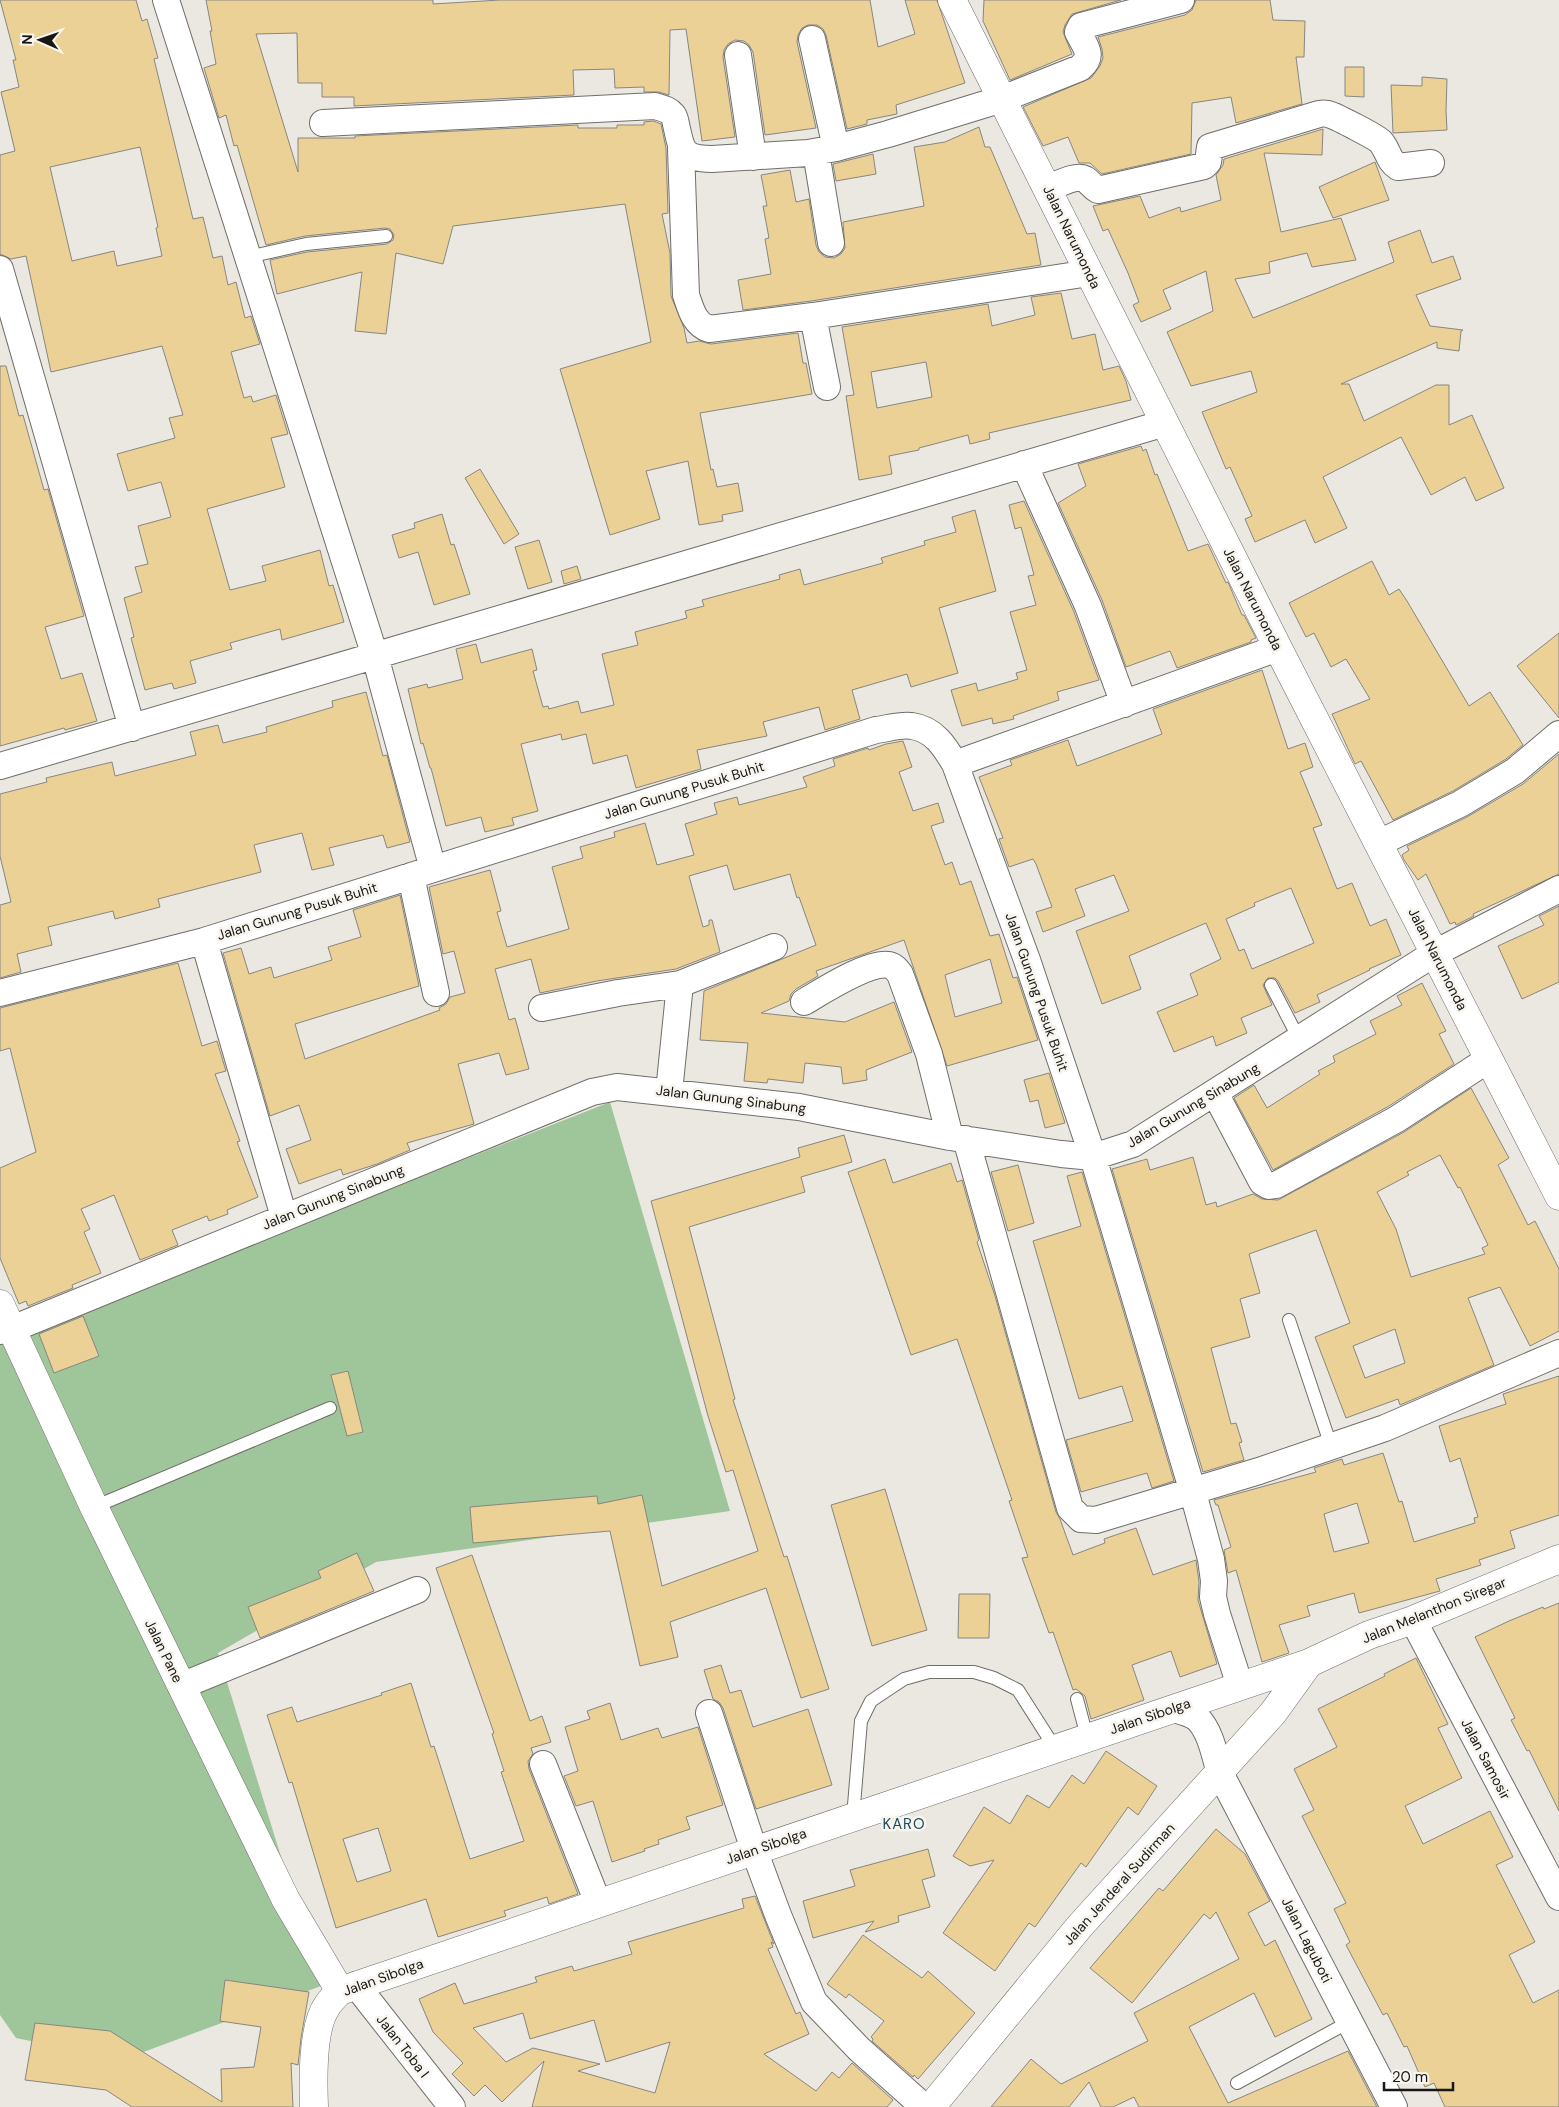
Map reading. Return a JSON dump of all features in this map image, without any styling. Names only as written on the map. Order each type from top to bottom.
[{"type":"street","points":[[166,0],[375,656],[422,872],[436,993]]},
{"type":"street","name":"Jalan Narumonda","points":[[952,0],[1278,648],[1559,1196]]},
{"type":"street","points":[[681,149],[688,155],[700,158],[753,156],[826,150],[888,134],[1002,99],[1080,68],[1088,61],[1089,57],[1078,28],[1105,9],[1181,0]]},
{"type":"street","points":[[812,39],[826,150],[831,243]]},
{"type":"street","points":[[738,55],[753,156]]},
{"type":"street","points":[[323,123],[655,106],[668,110],[674,116],[681,149],[686,295],[694,317],[701,326],[709,329],[812,316],[1089,273]]},
{"type":"street","points":[[1048,188],[1079,177],[1086,179],[1093,188],[1098,190],[1204,166],[1208,162],[1210,147],[1319,114],[1333,116],[1373,135],[1380,140],[1393,164],[1398,167],[1431,163]]},
{"type":"street","points":[[0,269],[132,728]]},
{"type":"street","points":[[812,316],[827,387]]},
{"type":"street","points":[[0,766],[1165,422]]},
{"type":"street","points":[[1024,464],[1088,606],[1124,704]]},
{"type":"street","points":[[955,764],[1278,648]]},
{"type":"street","name":"Jalan Gunung Pusuk Buhit","points":[[0,994],[204,941],[876,730],[911,725],[931,733],[944,745],[955,764],[1027,960],[1093,1156],[1192,1489],[1211,1558],[1214,1581],[1213,1597],[1217,1614],[1240,1686]]},
{"type":"street","points":[[1379,843],[1460,804],[1515,771],[1559,734]]},
{"type":"street","name":"Jalan Gunung Sinabung","points":[[6,1330],[592,1092],[617,1087],[799,1107],[958,1138],[1061,1154],[1093,1156],[1132,1144],[1216,1093],[1435,953],[1559,889]]},
{"type":"street","points":[[204,941],[284,1217]]},
{"type":"street","points":[[542,1008],[680,984],[774,947]]},
{"type":"street","points":[[804,1002],[845,978],[878,966],[893,966],[900,974],[958,1138],[1070,1508],[1081,1519],[1096,1520],[1192,1489],[1259,1471],[1386,1428],[1559,1353]]},
{"type":"street","points":[[669,1092],[680,984]]},
{"type":"street","points":[[1216,1093],[1262,1182],[1269,1186],[1276,1186],[1397,1119],[1489,1059]]},
{"type":"street","name":"Jalan Pane","points":[[0,1304],[6,1330],[286,1900],[348,1988]]},
{"type":"street","name":"Jalan Melanthon Siregar","points":[[1310,1663],[1369,1635],[1413,1620],[1559,1559]]},
{"type":"street","points":[[181,1686],[417,1590]]},
{"type":"street","name":"Jalan Samosir","points":[[1413,1620],[1559,1897]]},
{"type":"street","name":"Jalan Sibolga","points":[[314,2107],[313,2079],[317,2032],[326,2007],[348,1988],[1310,1663]]},
{"type":"street","name":"Jalan Jenderal Sudirman","points":[[931,2107],[1078,1927],[1273,1714],[1310,1663]]},
{"type":"street","name":"Jalan Laguboti","points":[[1173,1709],[1189,1713],[1198,1719],[1208,1738],[1220,1773],[1394,2107]]},
{"type":"street","points":[[709,1713],[754,1850],[778,1915],[814,2002],[859,2050],[924,2107]]},
{"type":"street","points":[[543,1764],[598,1903]]},
{"type":"street","name":"Jalan Toba I","points":[[348,1988],[452,2107]]},
{"type":"lane","points":[[248,257],[306,244],[386,236]]},
{"type":"lane","points":[[1271,985],[1299,1039]]},
{"type":"lane","points":[[1289,1320],[1332,1446]]},
{"type":"lane","points":[[94,1507],[330,1408]]},
{"type":"lane","points":[[854,1817],[861,1721],[871,1701],[904,1679],[929,1672],[974,1672],[994,1678],[1018,1690],[1055,1748]]},
{"type":"lane","points":[[1077,1699],[1088,1737]]},
{"type":"lane","points":[[1237,2083],[1349,2022]]},
{"type":"green space","points":[[610,1102],[730,1511],[376,1562],[218,1653],[321,1986],[122,2060],[16,2038],[0,2015],[0,1343]]},
{"type":"building","points":[[0,0],[136,0],[142,21],[147,19],[158,58],[154,59],[193,219],[203,217],[213,258],[222,256],[228,285],[236,282],[245,318],[251,316],[260,344],[231,352],[244,398],[251,396],[253,402],[276,395],[288,434],[271,438],[285,487],[207,509],[230,590],[266,581],[262,566],[320,550],[329,586],[333,585],[344,622],[282,640],[280,629],[230,643],[232,649],[190,661],[196,683],[174,689],[172,683],[145,690],[131,638],[134,637],[124,598],[142,592],[135,567],[148,564],[138,526],[171,517],[161,482],[128,491],[117,454],[175,438],[169,418],[183,415],[162,346],[51,372],[26,256],[11,259],[0,254],[0,155],[15,151],[1,92],[19,87],[13,60],[16,60]],"holes":[[[140,147],[158,227],[156,228],[162,256],[117,266],[114,251],[72,261],[50,167]]]},
{"type":"building","points":[[206,0],[433,0],[433,4],[500,0],[870,0],[878,47],[915,34],[905,0],[937,0],[965,83],[896,105],[897,114],[867,120],[867,124],[847,129],[826,35],[823,29],[817,25],[808,25],[802,28],[797,42],[816,128],[765,135],[753,52],[744,41],[735,40],[728,44],[724,50],[723,57],[735,137],[702,141],[686,29],[670,30],[669,95],[659,92],[644,92],[644,87],[615,88],[614,69],[573,70],[574,95],[354,106],[354,97],[322,97],[322,83],[298,83],[297,33],[256,34],[298,172],[298,138],[355,138],[355,136],[578,125],[578,128],[617,128],[617,125],[644,125],[644,122],[653,121],[661,124],[666,148],[668,213],[662,214],[670,253],[671,296],[684,328],[687,343],[699,341],[711,344],[798,333],[803,363],[806,363],[812,394],[700,413],[711,470],[713,469],[717,487],[738,483],[743,511],[722,515],[723,521],[699,525],[688,461],[646,471],[660,519],[610,535],[560,369],[651,342],[625,204],[453,226],[443,264],[396,253],[386,334],[355,331],[362,272],[277,294],[270,260],[307,252],[387,244],[393,240],[394,235],[390,229],[385,228],[305,236],[266,245],[237,145],[234,146],[226,115],[219,118],[204,68],[216,64]]},
{"type":"building","points":[[984,0],[1121,0],[1072,14],[1063,32],[1072,54],[1010,80],[983,21]]},
{"type":"building","points":[[1196,0],[1270,0],[1273,20],[1305,21],[1304,57],[1296,57],[1302,104],[1236,123],[1231,97],[1192,103],[1191,154],[1102,174],[1090,163],[1079,163],[1068,137],[1043,146],[1023,107],[1091,78],[1100,66],[1103,58],[1098,37],[1185,15],[1192,10]]},
{"type":"building","points":[[1345,67],[1364,67],[1364,97],[1345,96]]},
{"type":"building","points":[[1422,77],[1447,79],[1447,130],[1393,133],[1391,85],[1422,86]]},
{"type":"building","points":[[979,127],[985,147],[990,147],[1027,234],[1035,233],[1041,265],[743,310],[738,280],[771,274],[765,239],[769,238],[763,206],[767,206],[761,175],[790,170],[796,202],[809,199],[816,245],[819,252],[825,257],[834,258],[841,254],[845,248],[843,222],[924,206],[914,147],[945,142]]},
{"type":"building","points":[[1323,129],[1322,155],[1264,153],[1281,232],[1341,218],[1356,260],[1312,267],[1307,253],[1269,262],[1270,273],[1235,279],[1253,318],[1394,262],[1388,242],[1420,230],[1432,263],[1453,256],[1461,279],[1416,295],[1430,326],[1463,330],[1461,331],[1459,351],[1437,348],[1437,342],[1341,384],[1349,384],[1364,421],[1436,385],[1449,385],[1449,425],[1472,415],[1504,488],[1476,501],[1465,477],[1431,495],[1401,437],[1323,477],[1347,528],[1315,543],[1305,520],[1255,542],[1245,519],[1252,516],[1230,467],[1226,469],[1202,412],[1257,392],[1251,371],[1191,386],[1167,332],[1213,311],[1206,271],[1163,290],[1171,309],[1141,322],[1133,305],[1139,302],[1128,273],[1108,229],[1103,231],[1093,206],[1140,196],[1149,218],[1180,207],[1181,212],[1221,200],[1216,175],[1223,165],[1224,159]]},
{"type":"building","points":[[873,154],[876,174],[836,181],[833,164]]},
{"type":"building","points":[[1375,162],[1389,200],[1333,218],[1319,187]]},
{"type":"building","points":[[1061,293],[1072,339],[1095,334],[1103,370],[1119,366],[1126,381],[1131,400],[989,433],[990,439],[970,444],[968,435],[919,448],[919,450],[889,456],[892,474],[859,480],[846,396],[854,395],[842,327],[988,304],[992,326],[1035,315],[1031,297]],"holes":[[[926,362],[932,397],[877,408],[871,372]]]},
{"type":"building","points":[[0,366],[6,366],[19,416],[23,415],[44,490],[48,489],[84,616],[45,627],[61,679],[82,673],[97,721],[0,746]]},
{"type":"building","points":[[1141,446],[1143,451],[1146,449],[1155,475],[1157,474],[1188,551],[1208,544],[1226,583],[1228,582],[1242,615],[1244,615],[1256,638],[1251,640],[1251,642],[1177,668],[1170,651],[1126,667],[1102,600],[1058,503],[1086,486],[1078,464]]},
{"type":"building","points":[[480,469],[519,534],[504,544],[465,478]]},
{"type":"building","points":[[1024,501],[1074,612],[1099,680],[1057,692],[1059,700],[1013,716],[1014,719],[993,724],[992,718],[962,726],[951,690],[976,683],[978,691],[1018,679],[1016,673],[1027,670],[1010,612],[1036,605],[1028,576],[1034,575],[1021,527],[1015,529],[1009,505]]},
{"type":"building","points":[[975,510],[996,591],[939,608],[958,673],[911,687],[907,674],[852,690],[860,719],[825,730],[819,707],[763,722],[767,736],[697,750],[701,769],[636,788],[627,755],[593,764],[586,734],[562,740],[561,734],[521,744],[538,811],[512,818],[514,825],[485,832],[481,817],[446,826],[431,768],[423,743],[421,744],[408,689],[427,684],[428,688],[463,679],[456,649],[476,644],[481,663],[532,649],[537,670],[533,671],[543,707],[548,706],[549,709],[578,701],[581,713],[614,705],[602,654],[638,645],[635,632],[687,618],[685,611],[704,606],[702,600],[780,579],[779,575],[800,569],[804,585],[883,563],[881,558],[925,545],[924,541],[956,532],[952,517]]},
{"type":"building","points":[[442,514],[451,545],[454,544],[470,594],[434,605],[418,552],[399,558],[392,535],[415,528],[414,523]]},
{"type":"building","points":[[539,540],[552,582],[528,589],[515,547]]},
{"type":"building","points":[[1372,561],[1389,595],[1399,589],[1469,706],[1490,692],[1523,745],[1506,759],[1453,791],[1393,820],[1361,761],[1355,764],[1332,714],[1370,699],[1346,659],[1331,667],[1314,633],[1306,637],[1289,603]]},
{"type":"building","points":[[577,566],[581,579],[564,584],[561,571]]},
{"type":"building","points":[[1559,633],[1559,718],[1517,666]]},
{"type":"building","points":[[1262,670],[1288,749],[1305,743],[1313,767],[1300,772],[1322,825],[1313,828],[1337,889],[1352,883],[1370,926],[1386,919],[1401,955],[1317,995],[1320,1002],[1295,1013],[1278,981],[1275,978],[1268,978],[1263,985],[1272,1005],[1241,1018],[1247,1033],[1216,1046],[1213,1036],[1174,1052],[1157,1012],[1198,995],[1190,974],[1221,959],[1206,923],[1129,956],[1141,989],[1102,1004],[1076,931],[1129,911],[1114,875],[1075,889],[1085,916],[1043,932],[1036,912],[1052,907],[1036,864],[1033,859],[1009,867],[999,839],[1003,838],[979,777],[1012,765],[1010,760],[1068,740],[1077,766],[1162,734],[1153,709]],"holes":[[[1291,888],[1314,943],[1252,969],[1244,949],[1239,951],[1226,919],[1255,906],[1254,903]]]},
{"type":"building","points":[[366,692],[383,756],[387,755],[410,842],[387,848],[383,835],[329,848],[334,865],[312,870],[302,833],[254,845],[261,872],[158,899],[160,907],[115,919],[113,911],[48,927],[52,945],[17,954],[21,972],[0,978],[0,905],[11,902],[0,856],[0,794],[47,782],[46,778],[112,762],[115,776],[196,755],[190,732],[218,725],[223,743],[267,732],[266,727],[333,707],[332,701]]},
{"type":"building","points":[[903,741],[912,767],[899,772],[913,811],[938,803],[944,822],[931,826],[945,865],[952,862],[960,885],[971,881],[990,936],[999,934],[1013,978],[1017,977],[1038,1040],[947,1066],[904,940],[816,971],[818,976],[796,989],[791,994],[789,1001],[761,1013],[845,1022],[894,1002],[912,1052],[866,1070],[867,1080],[843,1084],[841,1067],[805,1063],[803,1083],[768,1079],[767,1083],[744,1081],[748,1043],[700,1040],[704,991],[816,945],[799,897],[797,898],[790,874],[734,890],[727,865],[689,876],[703,927],[709,925],[709,920],[712,920],[720,952],[676,969],[597,981],[540,993],[531,959],[495,969],[509,1020],[515,1018],[529,1069],[506,1075],[499,1053],[458,1064],[474,1124],[407,1143],[410,1150],[377,1164],[343,1175],[341,1169],[299,1184],[286,1149],[311,1140],[299,1105],[270,1116],[223,953],[241,948],[249,974],[271,967],[274,978],[332,960],[328,947],[361,937],[353,910],[400,895],[419,986],[295,1024],[305,1059],[440,1010],[439,1008],[446,1004],[450,997],[465,993],[454,951],[443,954],[429,887],[490,870],[501,911],[497,912],[507,947],[569,929],[552,867],[583,858],[580,847],[615,837],[614,832],[645,823],[657,865],[694,855],[685,824],[717,814],[714,803],[737,797],[739,805],[807,787],[803,777],[835,766],[833,759]],"holes":[[[990,959],[1002,1003],[955,1017],[945,975]]]},
{"type":"building","points":[[1559,754],[1559,874],[1473,914],[1474,916],[1456,925],[1455,922],[1450,924],[1426,874],[1418,880],[1404,860],[1402,855],[1409,850],[1407,846],[1467,817],[1523,784]]},
{"type":"building","points":[[1559,906],[1559,982],[1522,999],[1498,946],[1544,925],[1539,916]]},
{"type":"building","points":[[178,963],[202,1046],[217,1041],[226,1071],[215,1074],[240,1141],[237,1142],[258,1197],[227,1210],[228,1214],[209,1221],[207,1216],[172,1230],[178,1245],[140,1260],[114,1195],[81,1209],[90,1229],[84,1232],[101,1273],[72,1285],[73,1288],[28,1306],[26,1301],[19,1304],[0,1258],[0,1168],[36,1152],[10,1048],[0,1051],[0,1008]]},
{"type":"building","points":[[1422,983],[1446,1031],[1439,1034],[1454,1064],[1389,1106],[1273,1170],[1234,1098],[1254,1085],[1267,1108],[1320,1074],[1318,1071],[1335,1062],[1333,1056],[1376,1034],[1370,1021],[1402,1005],[1397,996]]},
{"type":"building","points":[[1049,1073],[1065,1123],[1045,1128],[1038,1100],[1030,1102],[1024,1080]]},
{"type":"building","points":[[1471,1088],[1509,1158],[1498,1165],[1528,1225],[1535,1221],[1559,1269],[1559,1331],[1530,1346],[1500,1287],[1468,1298],[1494,1365],[1400,1405],[1398,1399],[1346,1418],[1315,1337],[1350,1323],[1316,1230],[1249,1254],[1260,1293],[1240,1299],[1250,1337],[1211,1348],[1231,1424],[1236,1423],[1242,1442],[1239,1443],[1244,1460],[1203,1472],[1112,1169],[1147,1159],[1150,1170],[1193,1157],[1206,1205],[1216,1202],[1217,1207],[1253,1194],[1262,1199],[1278,1200],[1404,1132]],"holes":[[[1440,1155],[1458,1188],[1460,1187],[1488,1245],[1482,1248],[1485,1254],[1411,1277],[1396,1229],[1377,1192],[1409,1175],[1407,1172]],[[1395,1329],[1405,1363],[1365,1378],[1353,1346]]]},
{"type":"building","points":[[844,1135],[852,1162],[801,1177],[805,1192],[689,1227],[735,1399],[733,1400],[784,1557],[787,1556],[829,1689],[801,1698],[766,1588],[670,1622],[678,1657],[640,1666],[610,1531],[473,1543],[470,1507],[597,1496],[598,1504],[642,1495],[662,1586],[758,1551],[733,1470],[726,1472],[708,1416],[651,1201],[800,1157],[798,1148]]},
{"type":"building","points":[[885,1159],[893,1183],[951,1163],[957,1182],[962,1180],[979,1240],[977,1242],[995,1296],[1056,1512],[1073,1555],[1105,1543],[1104,1539],[1136,1528],[1153,1575],[1196,1560],[1199,1582],[1198,1600],[1217,1664],[1180,1677],[1171,1651],[1132,1665],[1144,1700],[1091,1719],[1085,1696],[1076,1689],[1073,1690],[1053,1632],[1049,1633],[1022,1558],[1028,1557],[1009,1501],[1012,1500],[957,1339],[911,1355],[848,1172]]},
{"type":"building","points":[[1018,1165],[1034,1223],[1008,1231],[991,1172]]},
{"type":"building","points":[[1082,1172],[1174,1481],[1152,1488],[1147,1473],[1081,1492],[1066,1440],[1133,1421],[1122,1386],[1079,1399],[1033,1241],[1081,1226],[1067,1176]]},
{"type":"building","points":[[83,1316],[99,1356],[54,1373],[39,1334]]},
{"type":"building","points":[[348,1371],[363,1432],[347,1436],[331,1375]]},
{"type":"building","points":[[1559,1376],[1559,1515],[1510,1531],[1515,1548],[1479,1560],[1481,1565],[1436,1579],[1440,1591],[1359,1613],[1354,1593],[1307,1606],[1310,1616],[1279,1625],[1289,1653],[1262,1662],[1236,1570],[1228,1573],[1224,1550],[1231,1547],[1218,1505],[1216,1505],[1214,1500],[1316,1472],[1314,1468],[1342,1459],[1344,1465],[1383,1453],[1399,1502],[1402,1501],[1414,1542],[1475,1523],[1474,1518],[1478,1517],[1460,1458],[1450,1462],[1439,1426],[1506,1404],[1503,1394]],"holes":[[[1357,1503],[1369,1543],[1334,1552],[1324,1514]]]},
{"type":"building","points":[[885,1489],[927,1630],[872,1646],[831,1505]]},
{"type":"building","points":[[357,1553],[374,1591],[260,1638],[248,1607],[321,1578],[318,1571]]},
{"type":"building","points":[[472,1555],[530,1721],[542,1716],[551,1742],[531,1748],[533,1754],[528,1761],[529,1769],[578,1894],[549,1904],[547,1897],[504,1911],[506,1916],[438,1937],[426,1899],[336,1928],[292,1782],[289,1783],[267,1715],[292,1707],[297,1722],[382,1695],[381,1693],[411,1683],[431,1747],[434,1746],[470,1859],[524,1841],[501,1772],[504,1771],[492,1734],[494,1733],[436,1568]],"holes":[[[378,1828],[391,1871],[357,1882],[343,1839]]]},
{"type":"building","points":[[959,1594],[990,1594],[989,1638],[958,1638]]},
{"type":"building","points":[[1559,1603],[1559,1811],[1529,1750],[1527,1751],[1511,1720],[1515,1718],[1475,1637],[1543,1607],[1544,1609]]},
{"type":"building","points":[[1416,1658],[1448,1724],[1438,1728],[1462,1778],[1405,1806],[1423,1844],[1490,1811],[1513,1857],[1496,1865],[1535,1942],[1509,1955],[1533,2003],[1559,1990],[1559,2107],[1445,2107],[1434,2083],[1425,2087],[1407,2046],[1404,2047],[1387,2013],[1383,2015],[1346,1945],[1350,1942],[1334,1909],[1346,1903],[1302,1816],[1314,1810],[1294,1769],[1337,1747],[1318,1709],[1385,1676],[1384,1674]]},
{"type":"building","points":[[721,1665],[730,1693],[741,1690],[753,1727],[808,1709],[832,1785],[756,1809],[723,1708],[719,1702],[713,1699],[704,1670]]},
{"type":"building","points":[[610,1703],[621,1740],[658,1728],[662,1738],[698,1727],[723,1805],[686,1817],[690,1829],[658,1840],[659,1844],[644,1849],[645,1851],[612,1862],[593,1801],[576,1806],[564,1776],[578,1771],[565,1727],[590,1719],[587,1711]]},
{"type":"building","points":[[1106,1751],[1157,1786],[1138,1815],[1128,1807],[1086,1867],[1081,1863],[1035,1927],[1029,1923],[995,1971],[943,1933],[994,1860],[970,1866],[953,1856],[984,1807],[1010,1824],[1027,1795],[1049,1808],[1072,1775],[1084,1784]]},
{"type":"building","points":[[1216,1829],[1245,1854],[1270,1901],[1248,1913],[1265,1946],[1275,1940],[1312,2019],[1275,2037],[1254,1993],[1189,2027],[1228,2103],[1348,2051],[1377,2107],[1139,2107],[1134,2097],[1113,2107],[1101,2107],[1089,2082],[1069,2107],[991,2107],[1031,2059],[1061,2084],[1148,2041],[1134,2013],[1239,1959],[1216,1912],[1210,1919],[1204,1914],[1132,2003],[1090,1968],[1159,1888],[1163,1891]]},
{"type":"building","points":[[928,1849],[935,1876],[922,1880],[930,1907],[898,1916],[899,1922],[865,1932],[874,1921],[813,1938],[803,1901],[855,1886],[850,1870]]},
{"type":"building","points":[[755,1896],[774,1944],[771,1942],[773,1947],[768,1949],[796,2014],[800,2012],[809,2034],[764,2054],[816,2091],[832,2072],[839,2078],[852,2063],[893,2100],[887,2107],[532,2107],[544,2061],[502,2102],[485,2085],[474,2096],[452,2074],[463,2063],[433,2032],[419,1999],[455,1983],[464,2004],[537,1982],[535,1977],[572,1966],[574,1971],[632,1954],[628,1942],[744,1908],[742,1899]],"holes":[[[523,2013],[530,2039],[594,2020],[606,2062],[670,2042],[655,2093],[578,2071],[600,2064],[533,2048],[506,2062],[473,2028]]]},
{"type":"building","points":[[863,1935],[922,1978],[928,1971],[975,2013],[918,2079],[914,2075],[913,2077],[872,2041],[871,2037],[884,2021],[849,1994],[846,1998],[827,1984]]},
{"type":"building","points":[[225,1980],[309,1992],[298,2065],[291,2063],[293,2107],[132,2107],[106,2090],[25,2080],[35,2023],[110,2031],[222,2102],[221,2069],[254,2067],[261,2027],[220,2021]]},
{"type":"district","name":"KARO","points":[[904,1824]]}]
